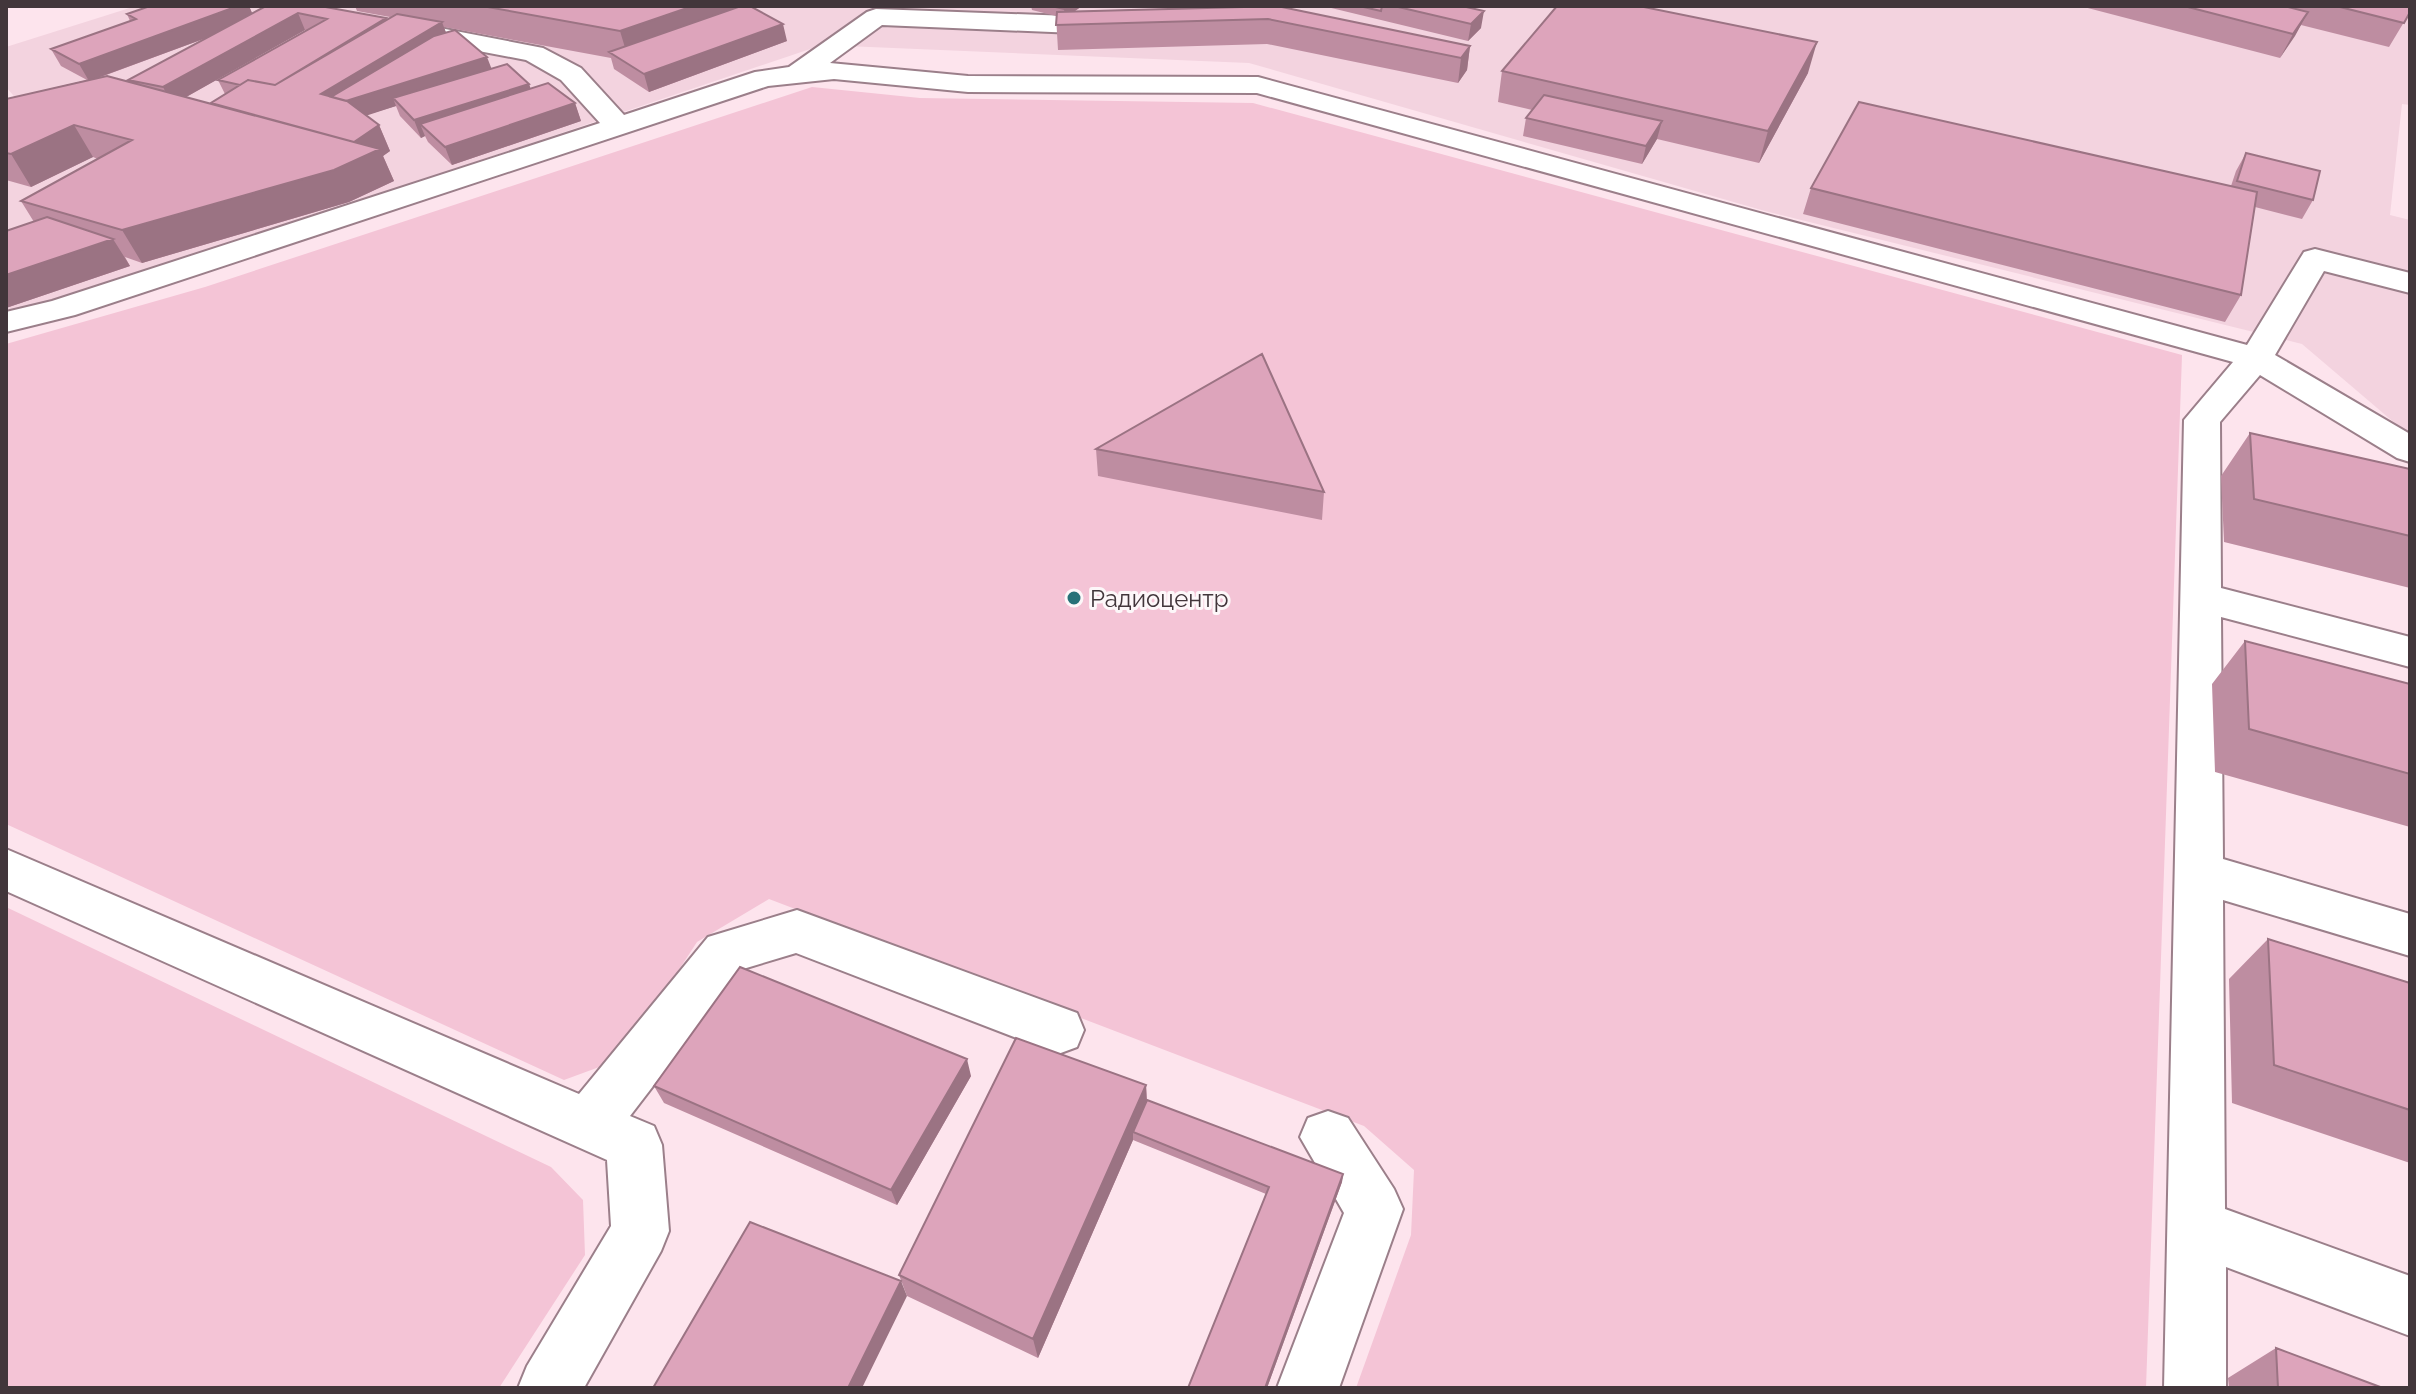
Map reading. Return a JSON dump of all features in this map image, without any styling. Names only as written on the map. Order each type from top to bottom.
[{"type":"street","points":[[799,73],[876,17],[1075,25],[1137,22]]},
{"type":"street","points":[[384,25],[534,54],[571,74],[617,125]]},
{"type":"street","points":[[6,322],[63,308],[733,86],[799,73],[834,71],[968,84],[1258,85],[2256,358],[2410,450]]},
{"type":"street","points":[[2195,1388],[2202,420],[2256,358],[2315,259],[2410,283]]},
{"type":"street","points":[[2201,597],[2410,652]]},
{"type":"street","points":[[6,869],[634,1145],[640,1231],[549,1388]]},
{"type":"street","points":[[2198,872],[2410,935]]},
{"type":"street","points":[[589,1125],[726,952],[797,931],[1058,1030]]},
{"type":"street","points":[[1308,1388],[1374,1209],[1328,1137]]},
{"type":"street","points":[[2196,1227],[2410,1306]]},
{"type":"shaded area","points":[[136,6],[2410,6],[2410,105],[2402,104],[2390,215],[2410,220],[2410,436],[2302,344],[1765,211],[1249,63],[822,45],[131,278],[6,314],[6,125],[32,117],[6,87],[6,47]]},
{"type":"shaded area","points":[[812,87],[920,98],[1253,103],[2182,355],[2146,1388],[1356,1388],[1411,1235],[1414,1170],[1364,1126],[769,899],[697,942],[621,1059],[564,1080],[6,824],[6,344],[205,287]]},
{"type":"shaded area","points":[[6,907],[551,1167],[583,1200],[585,1255],[499,1388],[6,1388]]},
{"type":"building","points":[[150,6],[238,6],[79,64],[51,49],[136,19],[127,14]]},
{"type":"building","points":[[266,6],[320,6],[386,18],[275,85],[248,80],[240,85],[218,80],[327,19],[298,13],[163,87],[128,80]]},
{"type":"building","points":[[482,6],[693,6],[620,31]]},
{"type":"building","points":[[741,6],[750,6],[783,24],[644,74],[609,52]]},
{"type":"building","points":[[1277,6],[1470,46],[1461,58],[1268,19],[1056,25],[1057,12]]},
{"type":"building","points":[[1359,6],[1382,6],[1381,11]]},
{"type":"building","points":[[1394,6],[1462,6],[1484,11],[1471,24]]},
{"type":"building","points":[[1557,6],[1639,6],[1817,42],[1768,131],[1502,71]]},
{"type":"building","points":[[2184,6],[2284,6],[2308,12],[2293,34]]},
{"type":"building","points":[[2336,6],[2410,6],[2410,12],[2404,23]]},
{"type":"building","points":[[397,14],[442,22],[321,94],[347,101],[379,125],[354,142],[211,103],[248,80],[275,85]]},
{"type":"building","points":[[455,30],[487,57],[346,101],[331,97],[434,36]]},
{"type":"building","points":[[507,64],[529,84],[414,120],[393,98]]},
{"type":"building","points":[[107,76],[380,149],[334,170],[122,230],[21,201],[132,140],[74,125],[11,154],[6,153],[6,99]]},
{"type":"building","points":[[548,83],[575,103],[445,147],[420,124]]},
{"type":"building","points":[[1544,95],[1662,121],[1646,146],[1526,118]]},
{"type":"building","points":[[1859,102],[2257,192],[2241,295],[1811,188]]},
{"type":"building","points":[[2246,153],[2320,171],[2313,200],[2237,181]]},
{"type":"building","points":[[47,217],[113,239],[6,275],[6,231]]},
{"type":"building","points":[[1262,354],[1324,492],[1096,449]]},
{"type":"building","points":[[2250,433],[2410,469],[2410,536],[2254,499]]},
{"type":"building","points":[[2245,641],[2410,684],[2410,774],[2249,729]]},
{"type":"building","points":[[2268,939],[2410,983],[2410,1110],[2274,1065]]},
{"type":"building","points":[[740,967],[967,1059],[891,1190],[654,1086]]},
{"type":"building","points":[[1016,1038],[1146,1085],[1033,1339],[899,1275]]},
{"type":"building","points":[[1147,1100],[1343,1174],[1265,1388],[1188,1388],[1269,1187],[1133,1132]]},
{"type":"building","points":[[750,1222],[901,1281],[848,1388],[653,1388]]},
{"type":"building","points":[[2276,1348],[2383,1388],[2278,1388]]},
{"type":"place","name":"Радиоцентр","points":[[1074,598]]}]
